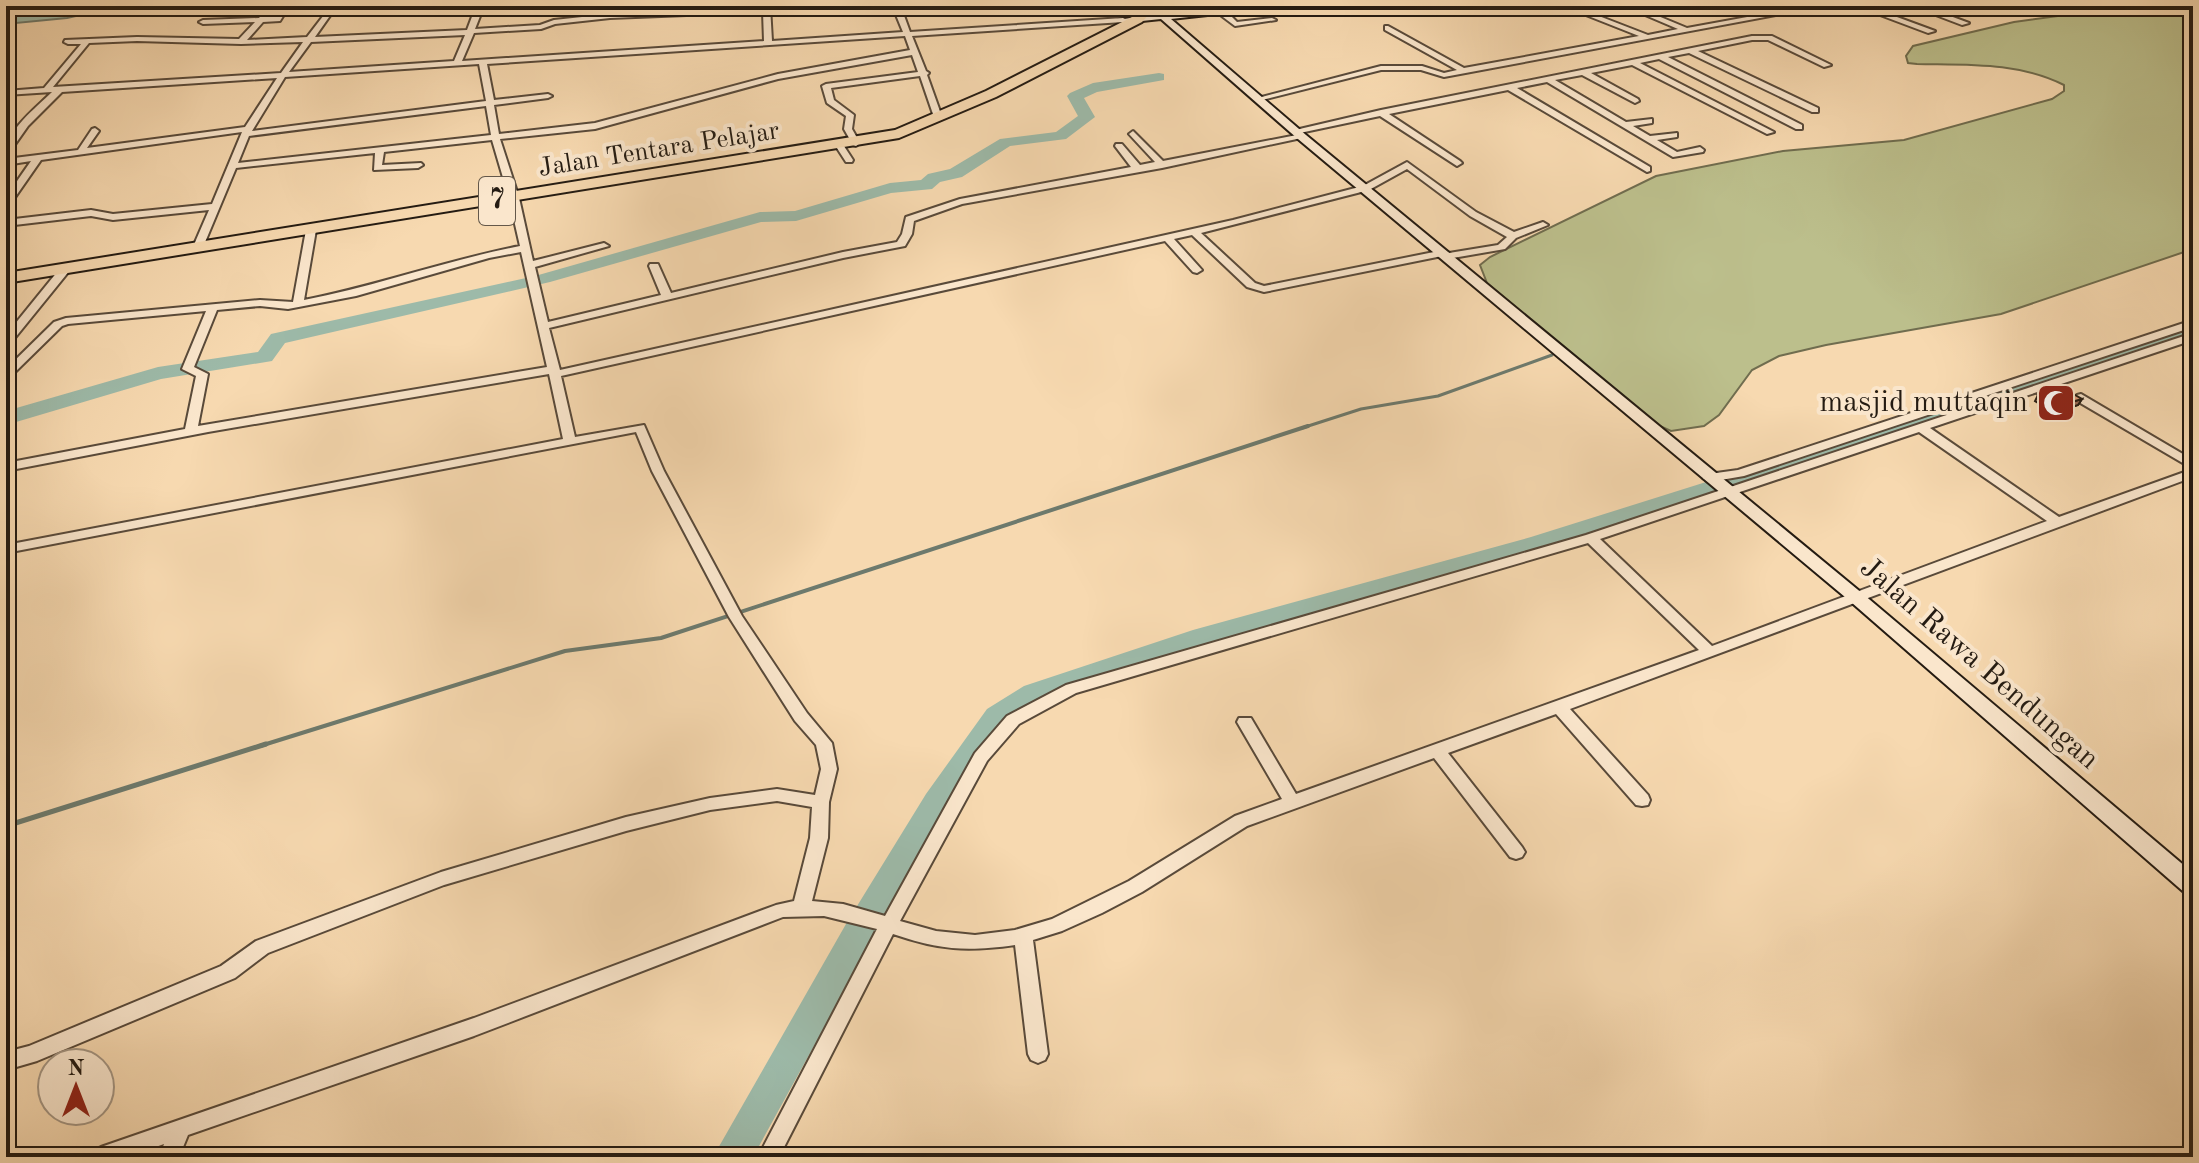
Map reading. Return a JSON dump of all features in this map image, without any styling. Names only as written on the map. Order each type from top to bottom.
[{"type":"highway","name":"Jalan Tentara Pelajar","points":[[6,278],[848,149],[908,131],[938,117],[1151,6]]},
{"type":"street","points":[[203,22],[277,19],[285,9],[376,6]]},
{"type":"street","points":[[457,64],[480,6]]},
{"type":"street","points":[[902,6],[898,10],[925,73],[938,117]]},
{"type":"street","name":"Jalan Rawa Bendungan","points":[[1151,6],[1298,134],[1857,598],[2193,886]]},
{"type":"street","points":[[6,93],[768,44],[1284,6]]},
{"type":"street","points":[[1567,6],[1645,36]]},
{"type":"street","points":[[1628,6],[1684,29]]},
{"type":"street","points":[[1258,99],[1381,68],[1422,68],[1444,75],[1820,6]]},
{"type":"street","points":[[1860,6],[1931,31]]},
{"type":"street","points":[[1916,6],[1965,23]]},
{"type":"street","points":[[241,42],[272,7]]},
{"type":"street","points":[[198,247],[247,131],[282,76],[333,7]]},
{"type":"street","points":[[68,42],[312,39],[541,27],[548,22],[581,17],[766,8],[768,44]]},
{"type":"street","points":[[1222,12],[1235,24],[1272,20]]},
{"type":"street","points":[[1712,24],[1744,39]]},
{"type":"street","points":[[1388,28],[1464,70]]},
{"type":"street","points":[[543,326],[901,244],[905,241],[909,219],[960,202],[1162,165],[1381,113],[1659,56],[1766,37],[1827,65]]},
{"type":"street","points":[[46,91],[87,41]]},
{"type":"street","points":[[1689,50],[1815,110]]},
{"type":"street","points":[[232,166],[496,139],[618,122],[789,73],[915,52]]},
{"type":"street","points":[[1659,56],[1799,127]]},
{"type":"street","points":[[483,62],[496,139],[514,198],[570,442]]},
{"type":"street","points":[[1632,62],[1770,132]]},
{"type":"street","points":[[1583,72],[1635,101],[1622,104]]},
{"type":"street","points":[[848,149],[850,115],[830,101],[826,86],[925,73]]},
{"type":"street","points":[[1547,79],[1676,155],[1700,150]]},
{"type":"street","points":[[1509,87],[1647,169]]},
{"type":"street","points":[[6,151],[25,124],[59,90]]},
{"type":"street","points":[[6,162],[548,96]]},
{"type":"street","points":[[1597,109],[1610,106]]},
{"type":"street","points":[[1381,113],[1457,163]]},
{"type":"street","points":[[1625,125],[1649,121]]},
{"type":"street","points":[[81,151],[95,131]]},
{"type":"street","points":[[1133,134],[1162,165]]},
{"type":"street","points":[[1649,139],[1674,135]]},
{"type":"street","points":[[1119,146],[1138,169]]},
{"type":"street","points":[[380,151],[377,168],[416,169],[422,147]]},
{"type":"street","points":[[6,204],[38,158]]},
{"type":"street","points":[[6,467],[191,431],[555,371],[1168,239],[1366,188],[1411,163],[1473,214],[1513,236]]},
{"type":"street","points":[[6,223],[91,213],[113,217],[216,206]]},
{"type":"street","points":[[1194,232],[1251,285],[1264,289],[1501,247],[1513,236],[1543,225]]},
{"type":"street","points":[[298,303],[311,230]]},
{"type":"street","points":[[1168,239],[1197,270]]},
{"type":"street","points":[[529,265],[604,246]]},
{"type":"street","points":[[6,375],[58,324],[66,321],[213,307],[298,303],[367,291],[488,255],[525,248]]},
{"type":"street","points":[[654,266],[668,298]]},
{"type":"street","points":[[6,342],[66,268]]},
{"type":"street","points":[[191,431],[202,374],[189,368],[213,307]]},
{"type":"street","points":[[768,1157],[887,924],[981,757],[1013,720],[1071,689],[1591,538],[1740,473],[2193,323]]},
{"type":"street","points":[[1718,485],[1920,427],[2193,336]]},
{"type":"street","points":[[6,357],[28,353]]},
{"type":"street","points":[[2081,398],[2193,465]]},
{"type":"street","points":[[1920,427],[2055,520]]},
{"type":"street","points":[[6,549],[642,429],[658,471],[736,617],[801,717],[824,743],[829,769],[821,802],[819,838],[801,907]]},
{"type":"street","points":[[101,1157],[474,1027],[765,916],[801,907],[836,908],[938,940],[993,940],[1062,923],[1109,902],[1241,821],[1857,598],[2055,520],[2193,473]]},
{"type":"street","points":[[1591,538],[1709,651]]},
{"type":"street","points":[[1558,706],[1642,800]]},
{"type":"street","points":[[1245,722],[1292,802]]},
{"type":"street","points":[[1438,752],[1516,852]]},
{"type":"street","points":[[6,1061],[30,1055],[228,972],[266,946],[441,879],[611,828],[710,804],[777,795],[821,802]]},
{"type":"street","points":[[1023,934],[1038,1054]]},
{"type":"street","points":[[169,1157],[180,1128]]},
{"type":"green space","points":[[2132,6],[2193,6],[2193,249],[2001,314],[1779,356],[1752,370],[1719,415],[1704,426],[1671,431],[1651,422],[1487,283],[1480,265],[1490,257],[1656,176],[1783,151],[1904,140],[2052,99],[2064,91],[2064,85],[2029,72],[1992,66],[1908,63],[1906,56],[1913,46],[2014,22]]},
{"type":"shaded area","points":[[6,6],[120,6],[67,18],[6,24]]},
{"type":"building","points":[[2061,387],[2082,399],[2058,406],[2038,395]]},
{"type":"waterway","points":[[543,278],[760,217],[796,216],[890,188],[926,185],[934,178],[956,173],[1006,142],[1060,136],[1087,117],[1075,96],[1093,88],[1159,77]]},
{"type":"waterway","points":[[6,418],[158,373],[265,357],[278,338],[531,281]]},
{"type":"waterway","points":[[732,1157],[858,934],[937,803],[997,717],[1034,693],[1203,637],[1540,543],[1931,419],[2193,330]]},
{"type":"waterway","points":[[1302,428],[1361,409],[1438,396],[1552,355]]},
{"type":"waterway","points":[[260,746],[565,651],[661,638],[1308,426]]},
{"type":"waterway","points":[[6,826],[266,744]]},
{"type":"place","name":"masjid muttaqin","points":[[2056,403]]}]
